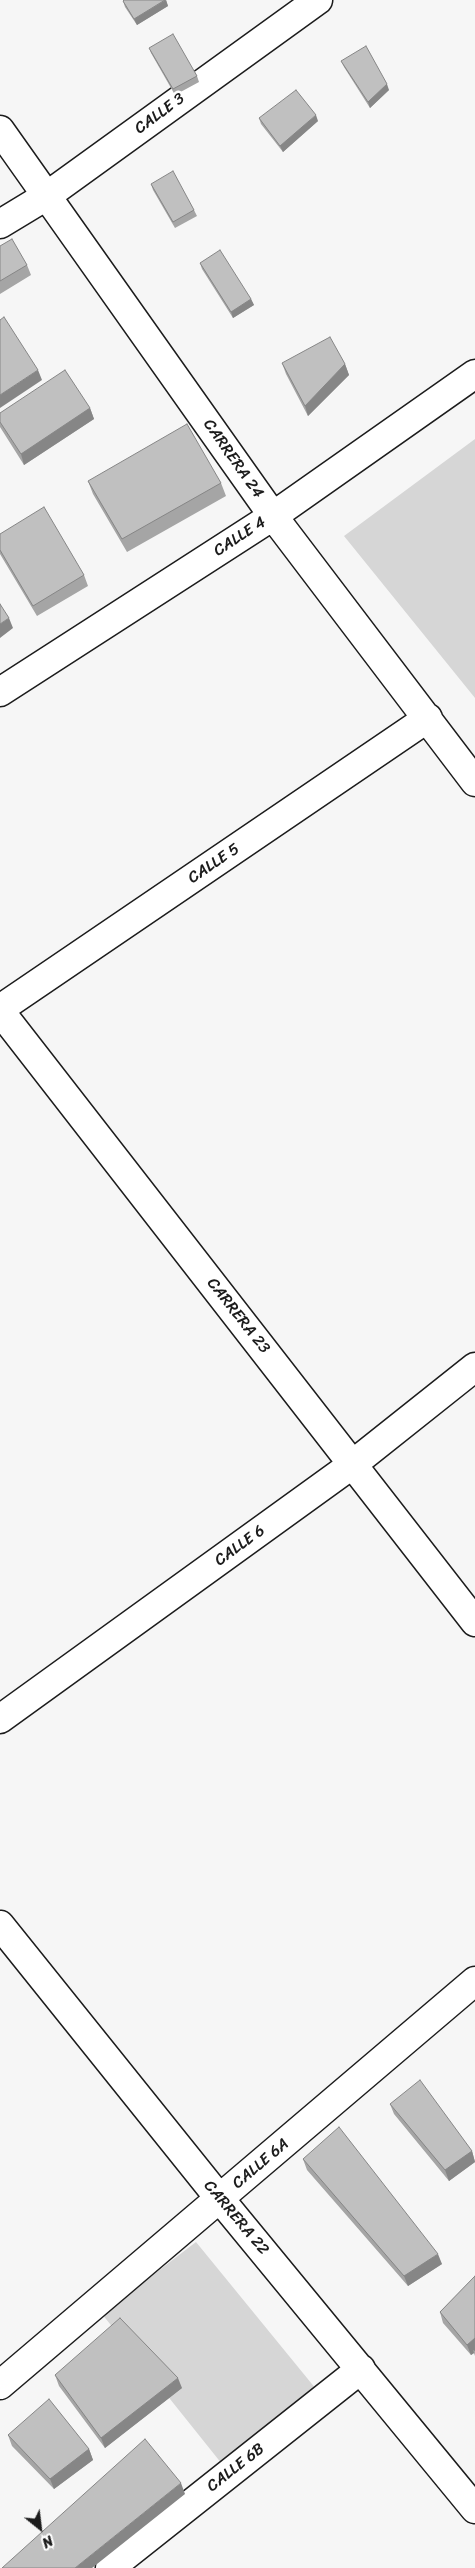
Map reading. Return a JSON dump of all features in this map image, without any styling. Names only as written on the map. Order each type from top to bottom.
[{"type":"street","name":"CALLE 3","points":[[0,224],[48,195],[318,0]]},
{"type":"street","name":"CARRERA 24","points":[[0,130],[48,195],[273,516],[475,782]]},
{"type":"street","name":"CALLE 4","points":[[0,692],[273,516],[475,374]]},
{"type":"street","name":"CALLE 5","points":[[0,1010],[428,718]]},
{"type":"street","name":"CARRERA 23","points":[[0,1010],[475,1622]]},
{"type":"street","name":"CALLE 6","points":[[0,1719],[353,1464],[475,1367]]},
{"type":"street","name":"CARRERA 22","points":[[0,1925],[220,2199],[475,2508]]},
{"type":"street","name":"CALLE 6A","points":[[0,2386],[475,1981]]},
{"type":"street","name":"CALLE 6B","points":[[110,2568],[362,2369]]},
{"type":"shaded area","points":[[475,439],[475,698],[344,536]]},
{"type":"shaded area","points":[[196,2242],[316,2389],[222,2464],[102,2314]]},
{"type":"building","points":[[124,0],[165,0],[134,19]]},
{"type":"building","points":[[173,34],[197,76],[173,89],[149,48]]},
{"type":"building","points":[[366,46],[387,84],[368,102],[341,61]]},
{"type":"building","points":[[296,90],[316,115],[280,146],[259,118]]},
{"type":"building","points":[[173,171],[194,210],[173,222],[151,184]]},
{"type":"building","points":[[12,239],[27,265],[0,281],[0,246]]},
{"type":"building","points":[[220,250],[251,299],[231,312],[200,263]]},
{"type":"building","points":[[4,317],[38,370],[0,395],[0,320]]},
{"type":"building","points":[[330,337],[345,364],[305,406],[282,363]]},
{"type":"building","points":[[65,370],[90,408],[21,454],[0,422],[0,413]]},
{"type":"building","points":[[187,424],[221,483],[122,539],[88,481]]},
{"type":"building","points":[[44,507],[84,575],[33,606],[0,550],[0,534]]},
{"type":"building","points":[[0,604],[9,618],[0,624]]},
{"type":"building","points":[[420,2080],[472,2151],[445,2170],[390,2104]]},
{"type":"building","points":[[339,2127],[438,2254],[404,2276],[303,2159]]},
{"type":"building","points":[[475,2276],[475,2338],[467,2345],[440,2312]]},
{"type":"building","points":[[120,2318],[178,2378],[101,2438],[55,2375]]},
{"type":"building","points":[[49,2399],[89,2449],[50,2479],[8,2435]]},
{"type":"building","points":[[145,2439],[181,2483],[75,2568],[2,2568]]}]
